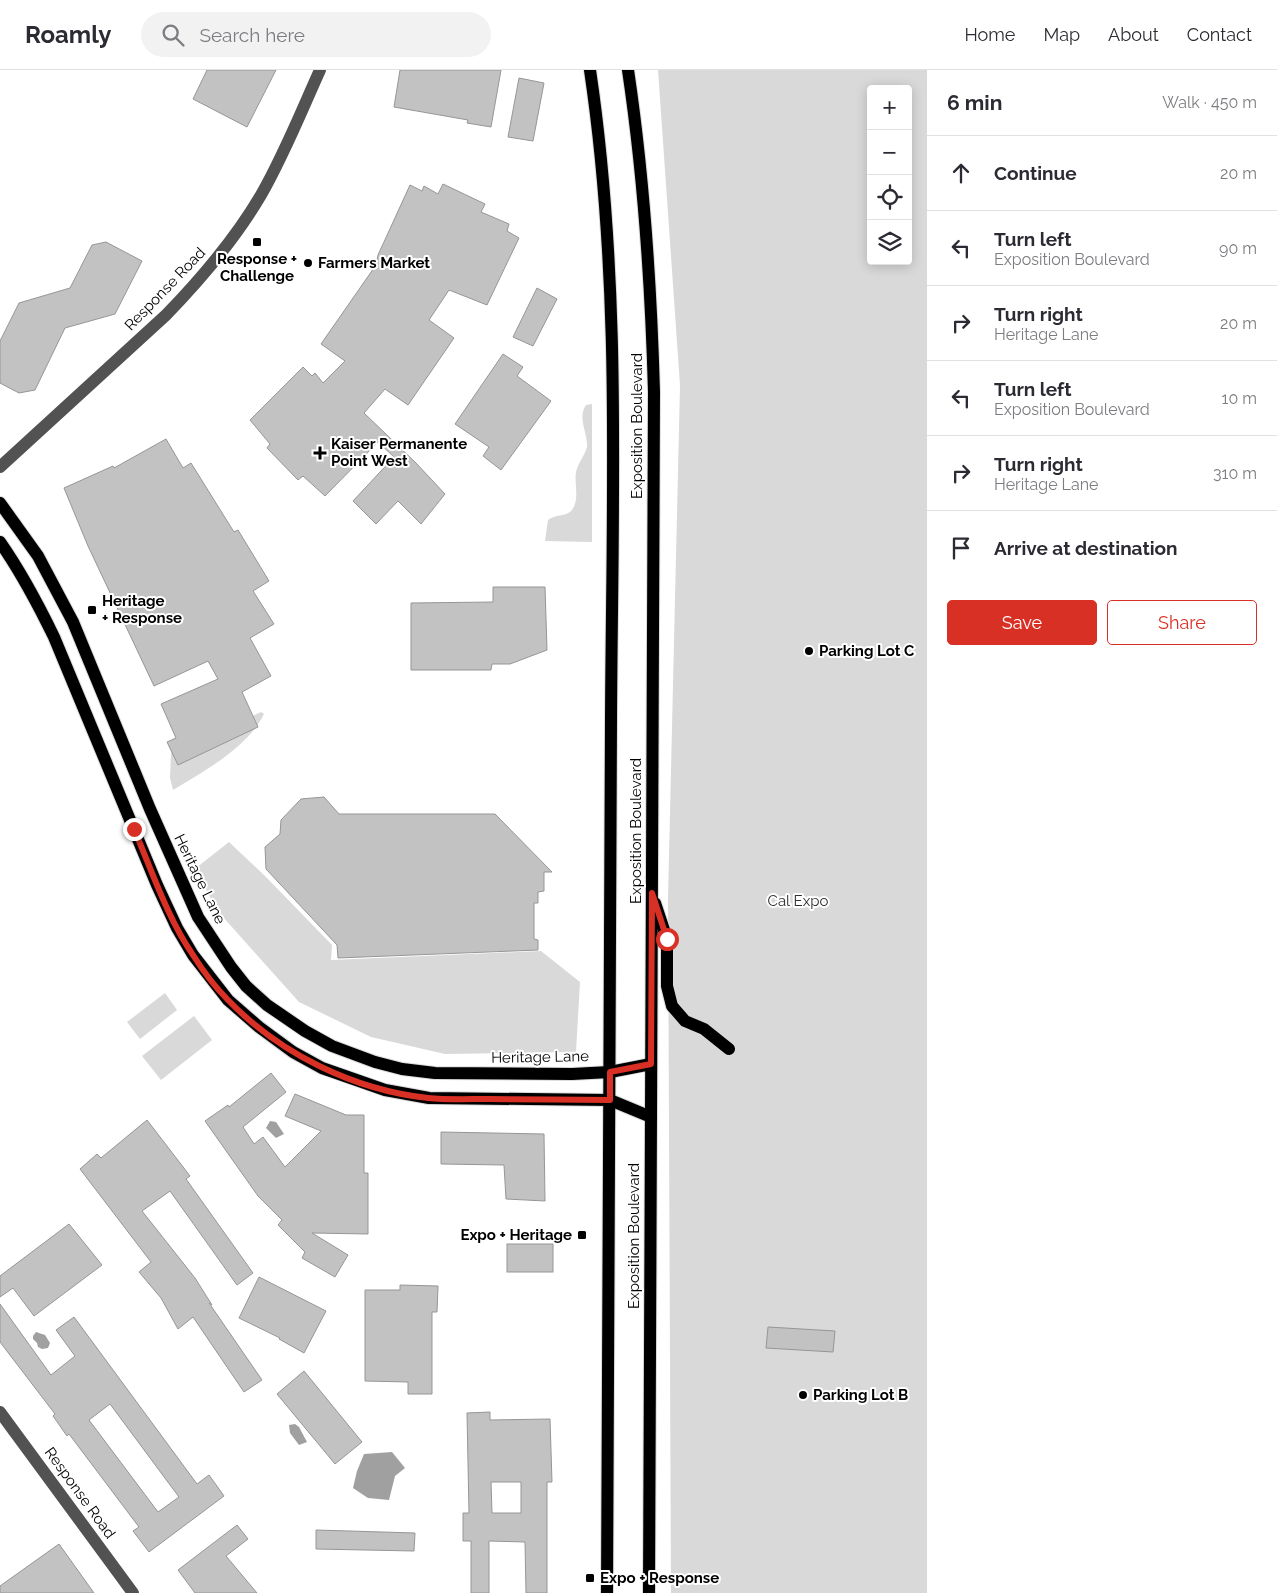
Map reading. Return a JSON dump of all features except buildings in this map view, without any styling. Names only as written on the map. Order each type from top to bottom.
[{"type":"main road","name":"Exposition Boulevard","points":[[590,70],[608,242],[612,357],[607,1593]]},
{"type":"main road","name":"Exposition Boulevard","points":[[628,70],[634,112],[650,284],[654,392],[649,1593]]},
{"type":"main road","name":"Heritage Lane","points":[[0,503],[38,556],[73,622],[178,876],[198,917],[246,986],[275,1011],[332,1046],[402,1069],[434,1074],[572,1074],[610,1072],[651,1064]]},
{"type":"main road","points":[[0,542],[23,576],[54,637],[157,885],[177,928],[193,955],[228,1000],[259,1027],[293,1052],[322,1068],[385,1090],[429,1098],[610,1100],[651,1117]]},
{"type":"main road","points":[[652,893],[667,939],[667,986],[672,1006],[685,1021],[704,1029],[729,1049]]},
{"type":"street","name":"Response Road","points":[[0,467],[166,315],[188,293],[214,262],[239,229],[265,187],[295,128],[320,70]]},
{"type":"street","name":"Response Road","points":[[0,1412],[133,1593]]},
{"type":"green space","name":"Cal Expo","points":[[658,70],[927,70],[927,1593],[671,1593],[668,899],[680,385]]},
{"type":"green space","points":[[592,404],[592,542],[545,541],[548,520],[570,512],[576,501],[576,472],[587,447],[582,415],[586,405]]},
{"type":"green space","points":[[261,712],[264,714],[257,726],[236,748],[211,767],[173,790],[170,778],[171,753]]},
{"type":"green space","points":[[229,842],[332,945],[331,960],[541,951],[580,982],[576,1052],[445,1054],[371,1037],[299,1002],[215,908],[196,868]]},
{"type":"green space","points":[[165,993],[177,1010],[140,1039],[127,1022]]},
{"type":"green space","points":[[194,1016],[212,1040],[161,1080],[142,1056]]},
{"type":"shaded area","points":[[270,1121],[276,1122],[284,1134],[276,1138],[266,1128]]},
{"type":"shaded area","points":[[36,1332],[45,1335],[50,1343],[48,1348],[42,1349],[38,1347],[33,1339]]},
{"type":"shaded area","points":[[295,1424],[299,1427],[307,1442],[299,1445],[290,1433],[289,1425]]},
{"type":"shaded area","points":[[392,1452],[405,1468],[395,1476],[389,1500],[368,1498],[353,1488],[364,1454]]},
{"type":"place","name":"Response + Challenge","points":[[257,242]]},
{"type":"place","name":"Farmers Market","points":[[308,263]]},
{"type":"place","name":"Kaiser Permanente Point West","points":[[320,453]]},
{"type":"place","name":"Heritage + Response","points":[[92,610]]},
{"type":"place","name":"Parking Lot C","points":[[809,651]]},
{"type":"place","name":"Expo + Heritage","points":[[582,1235]]},
{"type":"place","name":"Parking Lot B","points":[[803,1395]]},
{"type":"place","name":"Expo + Response","points":[[590,1578]]},
{"type":"route","points":[[134,829],[177,928],[210,979],[228,1000],[259,1027],[293,1052],[322,1068],[368,1086],[397,1093],[429,1098],[610,1100],[610,1072],[651,1064],[652,893],[667,939]]}]
